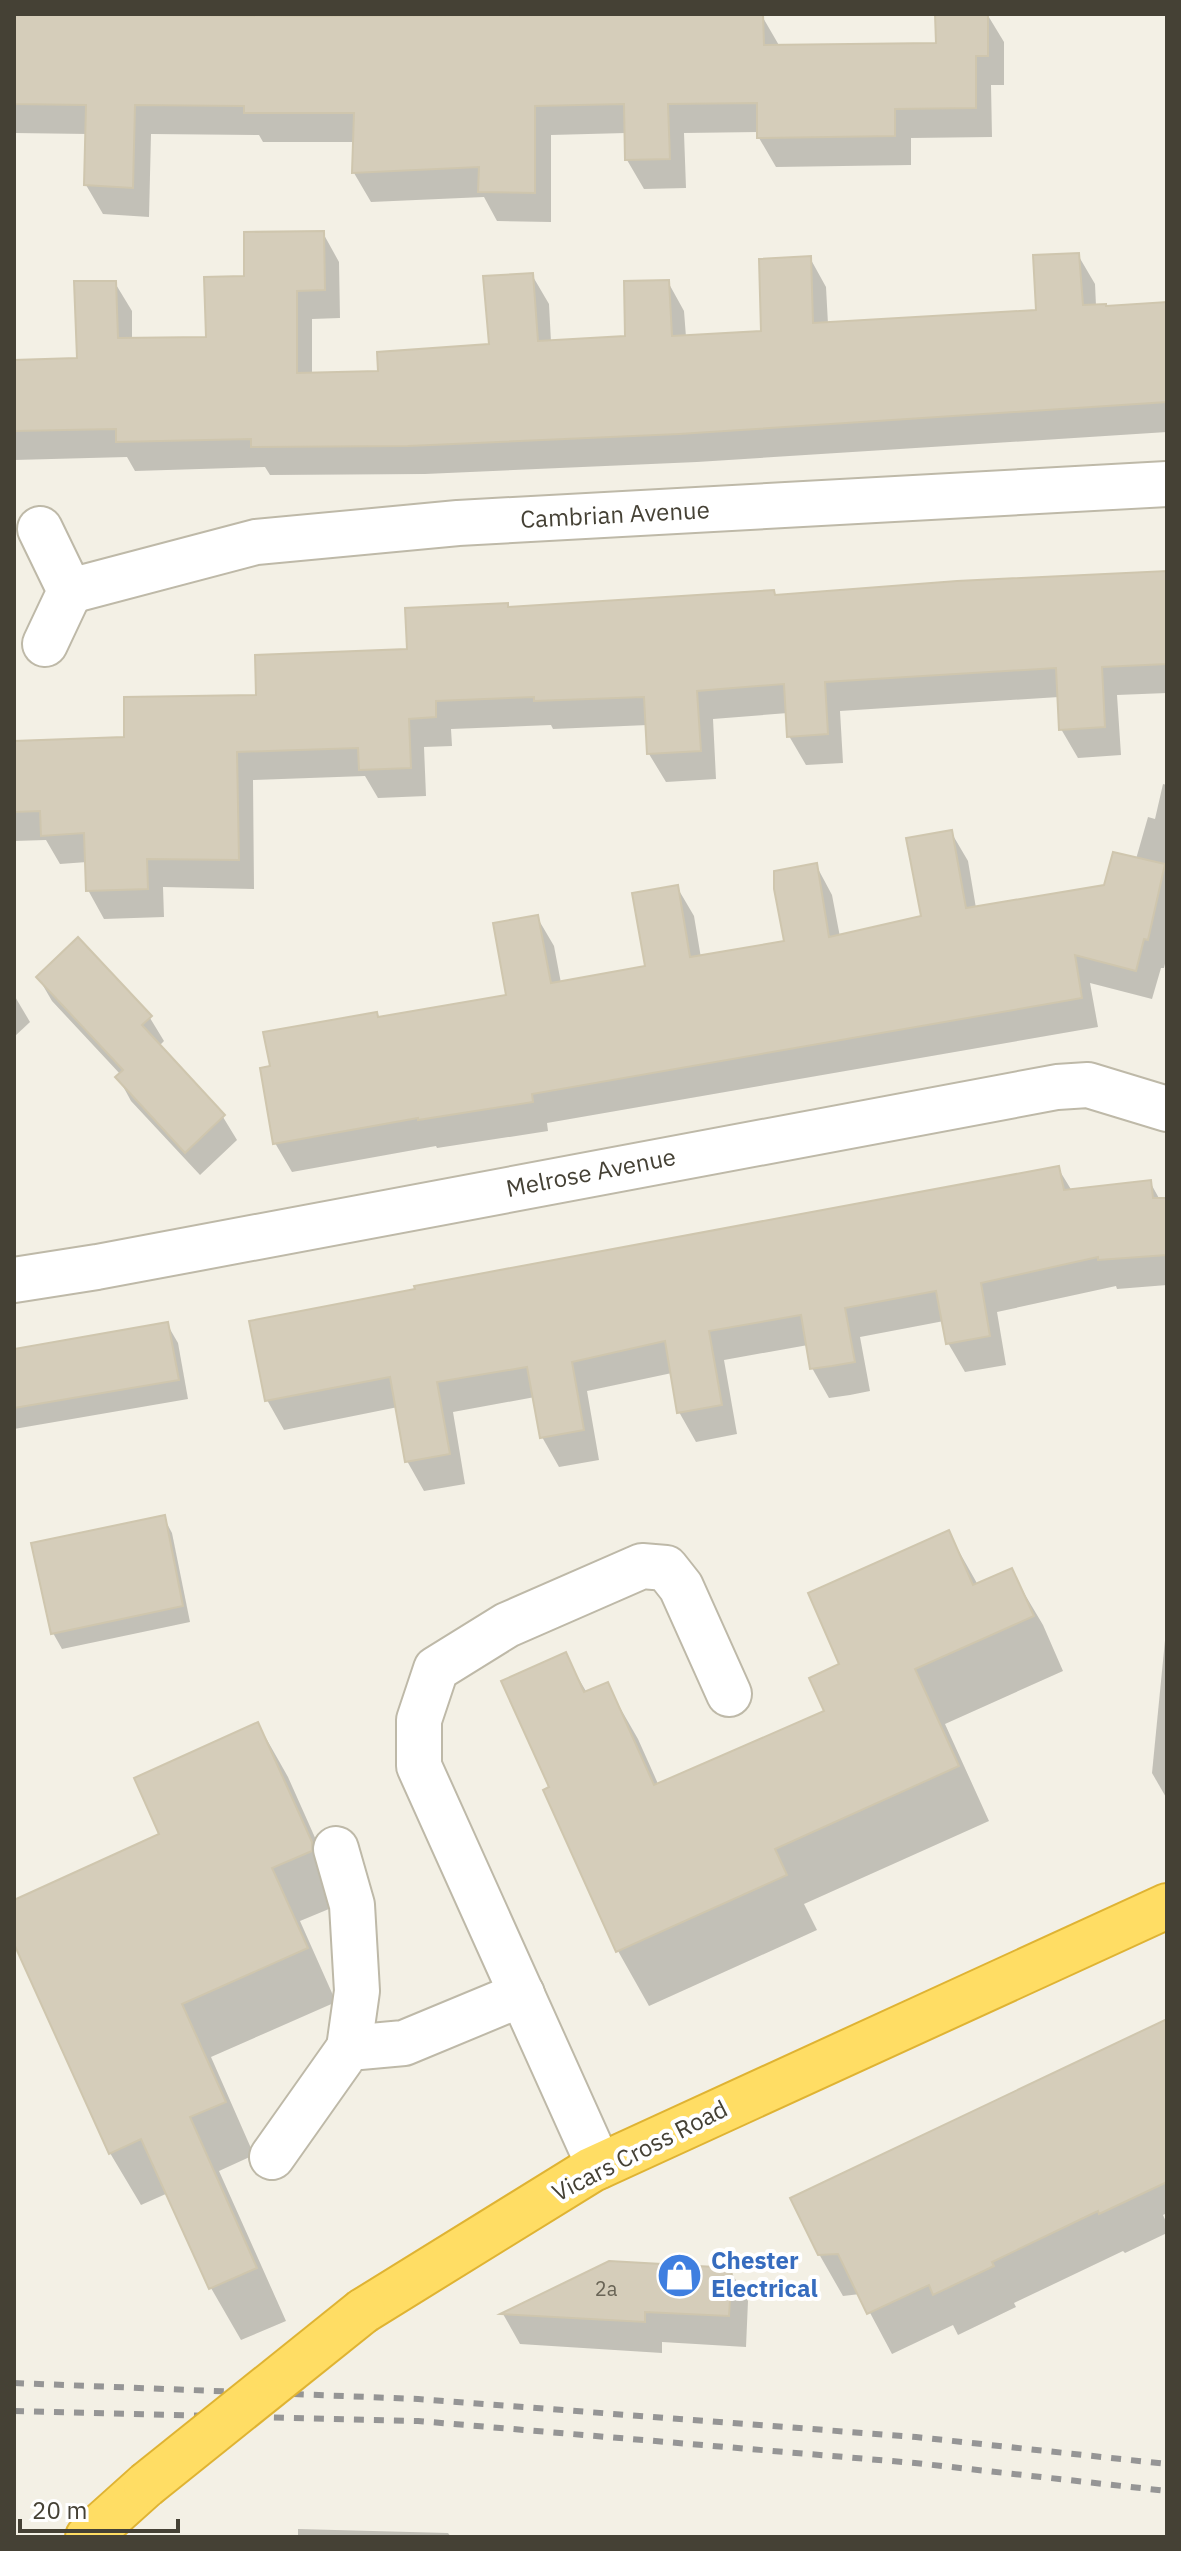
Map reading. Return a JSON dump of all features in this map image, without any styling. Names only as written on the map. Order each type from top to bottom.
[{"type":"highway","name":"Vicars Cross Road","points":[[88,2537],[146,2485],[363,2311],[599,2166],[1167,1906]]},
{"type":"street","name":"Cambrian Avenue","points":[[70,591],[256,542],[458,523],[1167,484]]},
{"type":"street","points":[[40,529],[70,591],[45,644]]},
{"type":"street","name":"Melrose Avenue","points":[[14,1280],[1057,1087],[1088,1085],[1167,1109]]},
{"type":"street","points":[[599,2166],[419,1766],[419,1720],[436,1669],[507,1625],[642,1566],[666,1568],[681,1587],[729,1694]]},
{"type":"street","points":[[272,2157],[349,2048],[357,1991],[352,1905],[336,1849]]},
{"type":"street","points":[[349,2048],[404,2043],[522,1994]]},
{"type":"building","points":[[14,14],[763,14],[764,45],[936,43],[935,14],[988,14],[988,56],[976,56],[976,108],[895,109],[895,136],[757,138],[757,103],[668,104],[670,159],[625,160],[624,104],[535,106],[535,193],[478,192],[479,167],[352,173],[354,113],[244,113],[244,106],[135,105],[133,188],[84,185],[86,105],[14,104]]},
{"type":"building","points":[[324,231],[325,290],[297,291],[297,373],[378,371],[377,352],[489,344],[483,276],[533,273],[538,341],[625,336],[624,281],[669,280],[672,336],[761,331],[759,259],[811,256],[813,323],[1036,310],[1033,255],[1079,253],[1083,305],[1167,302],[1167,402],[679,434],[408,446],[251,447],[251,439],[116,442],[116,429],[14,431],[14,360],[77,358],[74,281],[116,281],[118,338],[206,337],[204,277],[244,276],[244,232]]},
{"type":"building","points":[[1167,571],[1167,664],[1102,667],[1105,727],[1059,730],[1056,668],[825,682],[828,734],[787,737],[784,684],[697,691],[701,751],[647,754],[644,697],[436,701],[436,717],[409,719],[411,768],[359,770],[358,748],[237,752],[239,860],[147,859],[148,889],[86,891],[84,833],[41,836],[40,811],[14,812],[14,741],[124,737],[124,697],[256,695],[255,655],[407,649],[405,608],[508,603],[508,607],[774,590],[775,595],[957,581]]},
{"type":"building","points":[[952,830],[966,908],[1104,885],[1113,852],[1165,864],[1148,940],[1144,939],[1136,971],[1075,955],[1082,998],[532,1094],[533,1102],[418,1118],[273,1144],[260,1068],[270,1066],[263,1032],[377,1012],[378,1017],[506,995],[493,923],[538,915],[551,983],[645,966],[632,893],[678,885],[690,957],[784,941],[774,889],[774,871],[817,863],[829,937],[921,916],[906,838]]},
{"type":"building","points":[[78,937],[152,1016],[142,1025],[225,1115],[185,1153],[115,1077],[123,1070],[36,977]]},
{"type":"building","points":[[1059,1166],[1064,1190],[1151,1180],[1153,1198],[1167,1198],[1167,1255],[1098,1260],[1098,1257],[981,1283],[990,1336],[946,1344],[936,1291],[845,1308],[855,1362],[810,1369],[801,1315],[709,1331],[722,1405],[677,1413],[665,1341],[572,1362],[584,1430],[540,1438],[527,1367],[437,1382],[450,1454],[405,1462],[390,1377],[265,1401],[249,1321],[415,1289],[414,1286]]},
{"type":"building","points":[[168,1322],[179,1380],[14,1408],[14,1349]]},
{"type":"building","points":[[165,1515],[183,1606],[51,1634],[31,1543]]},
{"type":"building","points":[[949,1530],[973,1585],[1012,1568],[1034,1616],[915,1669],[959,1766],[775,1849],[787,1875],[616,1952],[543,1790],[549,1787],[501,1681],[566,1652],[584,1692],[608,1682],[654,1785],[824,1711],[809,1678],[839,1664],[808,1593]]},
{"type":"building","points":[[258,1722],[312,1842],[312,1851],[272,1868],[308,1948],[182,2004],[226,2102],[190,2117],[257,2268],[209,2289],[141,2139],[109,2154],[14,1944],[14,1900],[159,1834],[134,1778]]},
{"type":"building","points":[[1167,2019],[1167,2182],[992,2262],[994,2266],[933,2295],[929,2285],[867,2314],[838,2254],[818,2255],[790,2198]]},
{"type":"building","points":[[609,2261],[732,2268],[729,2316],[645,2312],[645,2322],[500,2314]]},
{"type":"railway","points":[[14,2383],[418,2399],[916,2437],[1167,2464]]},
{"type":"railway","points":[[14,2411],[418,2421],[915,2463],[1167,2491]]},
{"type":"place","name":"Chester Electrical","points":[[680,2275]]}]
